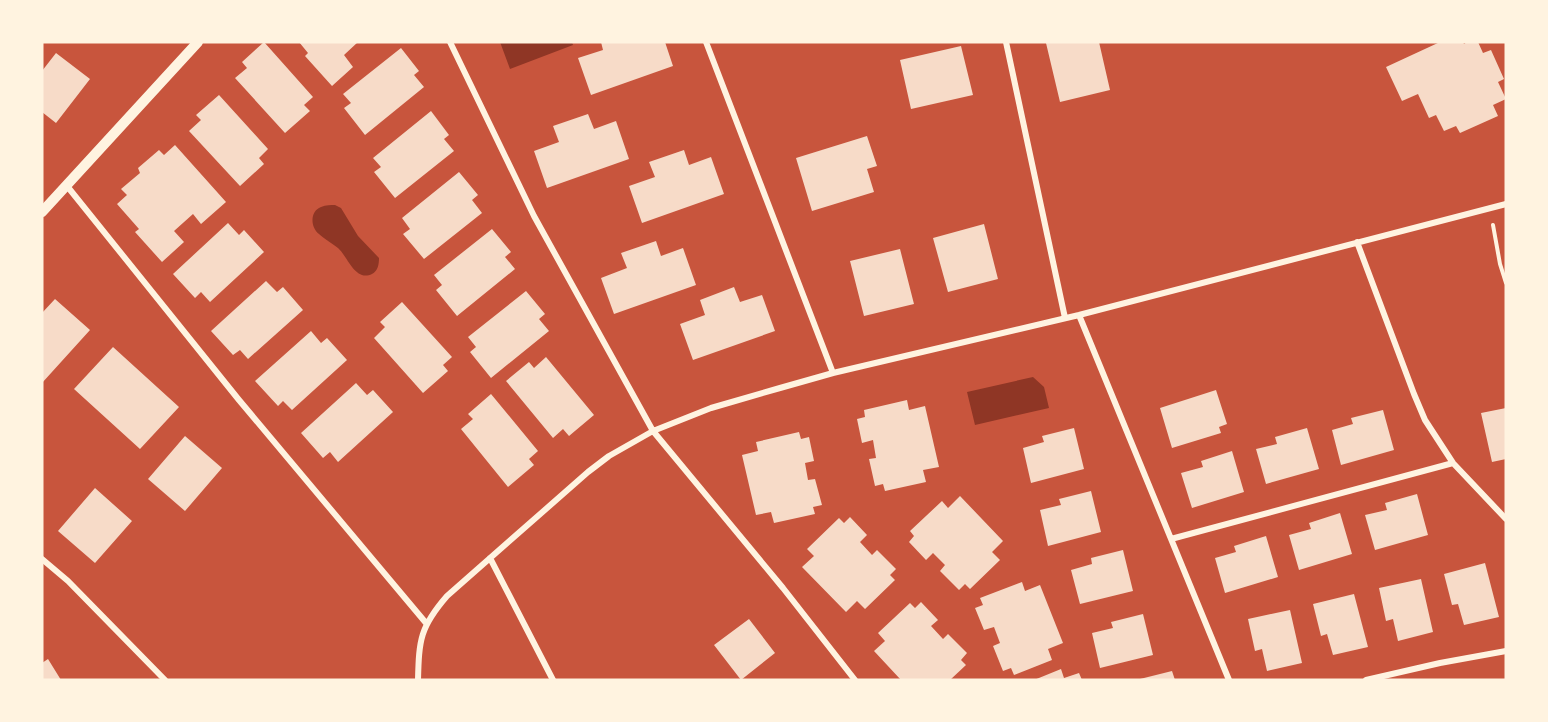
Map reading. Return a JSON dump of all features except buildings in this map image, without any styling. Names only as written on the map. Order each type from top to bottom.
[{"type":"street","points":[[42,212],[198,42]]},
{"type":"street","points":[[450,42],[534,216],[653,430],[783,588],[855,680]]},
{"type":"street","points":[[706,42],[833,373]]},
{"type":"street","points":[[1006,42],[1065,318]]},
{"type":"street","points":[[67,186],[239,400],[426,623]]},
{"type":"street","points":[[418,680],[420,645],[426,623],[447,596],[595,467],[653,430],[711,408],[833,373],[1079,315],[1506,204]]},
{"type":"street","points":[[1357,242],[1425,420],[1453,463],[1506,519]]},
{"type":"street","points":[[1079,315],[1229,680]]},
{"type":"street","points":[[1171,539],[1453,463]]},
{"type":"street","points":[[42,558],[68,581],[165,680]]},
{"type":"street","points":[[490,558],[553,680]]},
{"type":"street","points":[[1366,680],[1506,651]]},
{"type":"path","points":[[1490,208],[1500,264],[1506,283]]},
{"type":"shaded area","points":[[500,42],[572,42],[573,45],[510,69]]},
{"type":"shaded area","points":[[335,205],[341,208],[358,236],[379,258],[374,273],[366,276],[356,272],[342,252],[316,231],[312,219],[317,209]]},
{"type":"shaded area","points":[[1033,377],[1044,387],[1049,408],[975,425],[967,392]]}]
